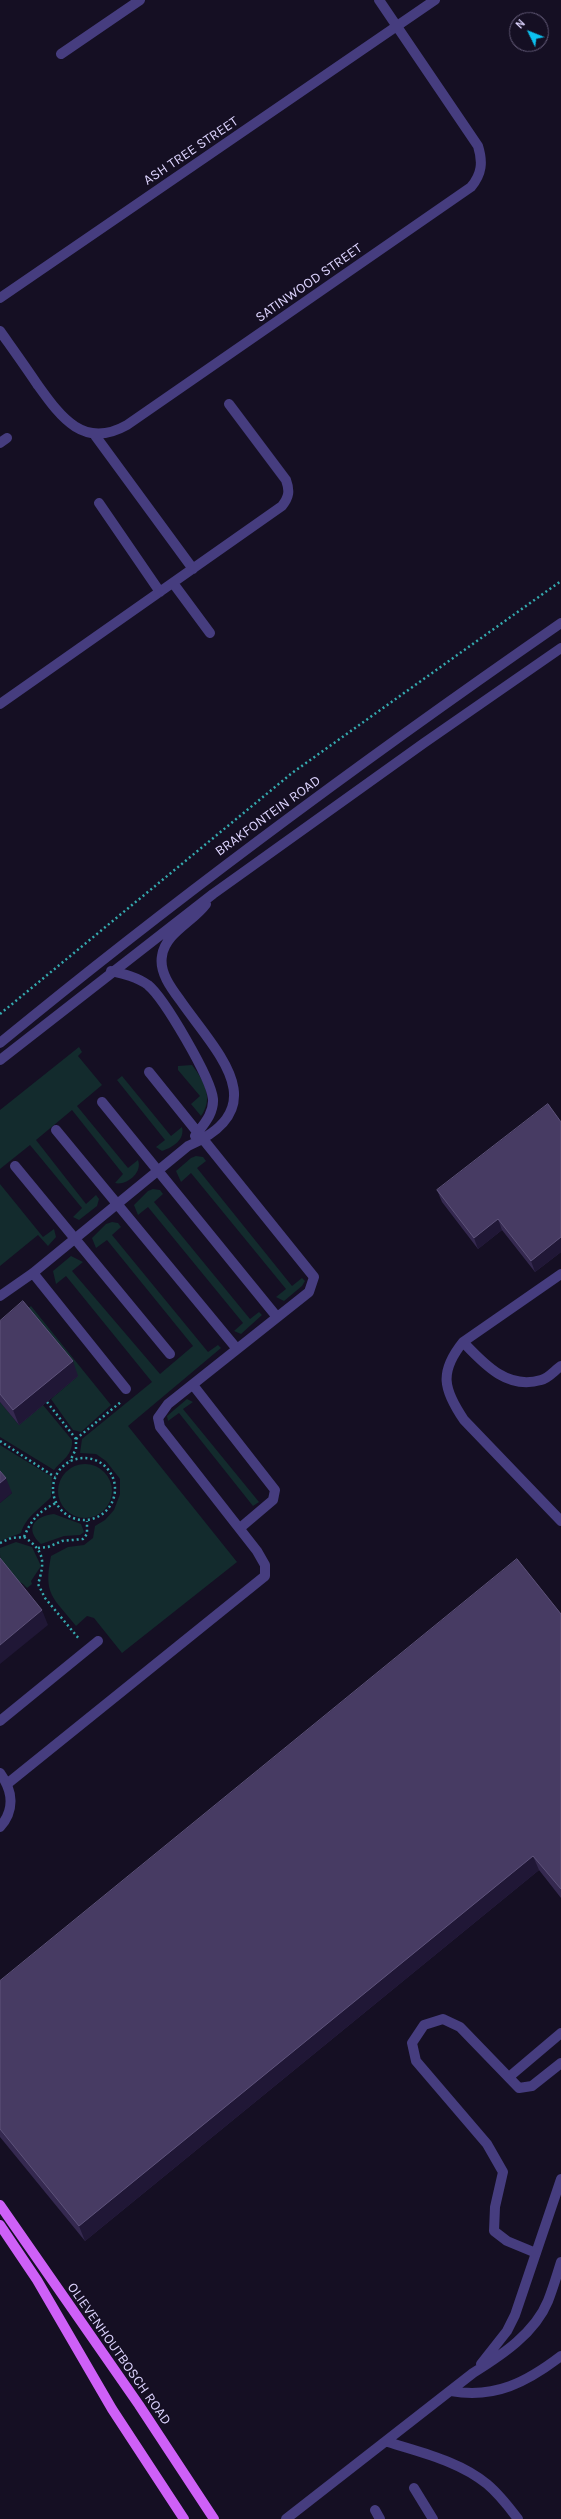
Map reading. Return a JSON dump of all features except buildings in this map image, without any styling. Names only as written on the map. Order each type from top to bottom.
[{"type":"main road","name":"OLIEVENHOUTBOSCH ROAD","points":[[0,2205],[139,2405],[214,2519]]},
{"type":"main road","name":"OLIEVENHOUTBOSCH ROAD","points":[[0,2225],[37,2280],[112,2409],[184,2519]]},
{"type":"street","points":[[61,54],[140,0]]},
{"type":"street","name":"SATINWOOD STREET","points":[[0,331],[64,419],[77,429],[94,434],[111,433],[127,425],[463,193],[477,180],[482,165],[478,146],[379,0]]},
{"type":"street","name":"ASH TREE STREET","points":[[0,298],[435,0]]},
{"type":"street","points":[[0,704],[282,506],[288,498],[289,489],[286,480],[229,404]]},
{"type":"street","points":[[94,434],[193,569]]},
{"type":"street","points":[[99,503],[160,592]]},
{"type":"street","points":[[173,583],[210,633]]},
{"type":"street","name":"BRAKFONTEIN ROAD","points":[[0,1043],[101,960],[203,881],[412,726],[559,626]]},
{"type":"street","points":[[0,1060],[111,971],[213,894],[424,742],[561,648]]},
{"type":"street","points":[[0,1296],[33,1273],[201,1135],[224,1122],[232,1111],[235,1102],[234,1084],[221,1059],[172,988],[161,963],[165,946],[196,916],[213,894]]},
{"type":"street","points":[[111,971],[140,980],[155,993],[208,1080],[213,1099],[212,1108],[201,1135]]},
{"type":"street","points":[[7,1784],[261,1581],[265,1576],[265,1565],[257,1551],[158,1423],[162,1409],[309,1292],[314,1277],[149,1072]]},
{"type":"street","points":[[102,1102],[277,1317]]},
{"type":"street","points":[[56,1130],[236,1350]]},
{"type":"street","points":[[15,1166],[74,1240],[170,1354]]},
{"type":"street","points":[[33,1273],[126,1389]]},
{"type":"street","points":[[561,1274],[463,1342],[453,1355],[447,1369],[445,1385],[451,1402],[464,1420],[561,1521]]},
{"type":"street","points":[[463,1342],[488,1369],[515,1382],[542,1380],[561,1366]]},
{"type":"street","points":[[193,1385],[275,1490],[273,1500],[240,1528]]},
{"type":"street","points":[[0,1721],[98,1641]]},
{"type":"street","points":[[0,1773],[7,1784],[10,1803],[9,1816],[0,1827]]},
{"type":"street","points":[[0,1818],[10,1803]]},
{"type":"street","points":[[536,2253],[507,2241],[494,2231],[495,2207],[503,2172],[487,2144],[416,2061],[412,2043],[424,2025],[443,2019],[460,2027],[519,2088],[532,2086],[561,2063]]},
{"type":"street","points":[[509,2077],[561,2033]]},
{"type":"street","points":[[473,2373],[507,2331],[515,2315],[561,2179]]},
{"type":"street","points":[[286,2519],[388,2442],[473,2373],[497,2358],[529,2331],[548,2302],[561,2262]]},
{"type":"street","points":[[451,2391],[467,2394],[504,2390],[538,2374],[561,2356]]},
{"type":"street","points":[[388,2442],[452,2463],[470,2472],[488,2484],[518,2519]]},
{"type":"street","points":[[414,2488],[433,2519]]},
{"type":"path","points":[[0,1014],[292,773],[561,581]]},
{"type":"path","points":[[76,1439],[130,1395],[126,1389]]},
{"type":"path","points":[[47,1402],[76,1439],[76,1449],[70,1461],[55,1477],[53,1487],[56,1503],[64,1513],[72,1519],[86,1521],[100,1516],[109,1509],[115,1495],[114,1479],[101,1462],[80,1458],[70,1461]]},
{"type":"path","points":[[0,1441],[55,1477]]},
{"type":"path","points":[[24,1537],[30,1523],[40,1512],[56,1503]]},
{"type":"path","points":[[38,1548],[83,1539],[88,1534],[86,1521]]},
{"type":"path","points":[[0,1543],[11,1538],[24,1537],[38,1548],[43,1568],[38,1584],[45,1598],[88,1649]]},
{"type":"green space","points":[[79,1047],[82,1052],[78,1056],[102,1085],[77,1106],[128,1168],[138,1160],[139,1165],[136,1174],[132,1178],[124,1182],[115,1183],[123,1174],[72,1110],[36,1140],[86,1204],[96,1195],[99,1199],[97,1206],[79,1220],[73,1217],[82,1208],[30,1145],[0,1169],[0,1110]]},
{"type":"green space","points":[[192,1065],[204,1083],[206,1090],[207,1103],[201,1116],[191,1104],[200,1096],[178,1070],[178,1066]]},
{"type":"green space","points":[[122,1076],[171,1136],[182,1127],[182,1136],[174,1145],[162,1151],[156,1147],[165,1140],[117,1080]]},
{"type":"green space","points":[[196,1156],[203,1157],[206,1161],[197,1168],[292,1286],[302,1278],[305,1281],[302,1286],[284,1301],[276,1297],[286,1289],[191,1173],[181,1182],[176,1171],[191,1158]]},
{"type":"green space","points":[[0,1184],[43,1237],[54,1229],[56,1237],[48,1246],[38,1235],[0,1266]]},
{"type":"green space","points":[[153,1189],[160,1190],[163,1194],[154,1202],[250,1319],[259,1312],[262,1315],[241,1334],[234,1331],[243,1323],[148,1207],[138,1215],[134,1205],[148,1191]]},
{"type":"green space","points":[[112,1222],[118,1223],[121,1227],[112,1235],[208,1352],[218,1345],[221,1348],[128,1426],[237,1562],[122,1653],[94,1618],[87,1616],[76,1626],[52,1595],[49,1588],[49,1569],[51,1556],[68,1547],[84,1545],[93,1538],[95,1526],[105,1520],[114,1510],[120,1494],[120,1479],[106,1461],[96,1454],[80,1453],[82,1439],[152,1382],[66,1276],[56,1284],[53,1271],[71,1256],[83,1262],[72,1271],[160,1374],[193,1346],[107,1240],[96,1248],[92,1238],[106,1224]]},
{"type":"green space","points":[[31,1306],[111,1405],[81,1432],[73,1430],[51,1399],[78,1376],[0,1331]]},
{"type":"green space","points":[[187,1399],[193,1402],[183,1409],[259,1502],[253,1506],[179,1413],[168,1421],[167,1416]]},
{"type":"green space","points":[[0,1402],[19,1425],[43,1405],[72,1440],[71,1450],[54,1470],[0,1437]]},
{"type":"green space","points":[[0,1445],[52,1477],[51,1497],[30,1517],[21,1533],[0,1541],[0,1503],[12,1493],[0,1479]]},
{"type":"green space","points":[[85,1464],[100,1469],[104,1472],[107,1476],[112,1491],[107,1506],[104,1510],[100,1513],[85,1518],[70,1513],[66,1510],[63,1506],[58,1491],[63,1476],[66,1472],[70,1469]]},
{"type":"green space","points":[[54,1514],[81,1524],[84,1532],[80,1535],[64,1536],[41,1544],[33,1533],[32,1528],[41,1517]]},
{"type":"green space","points":[[16,1542],[32,1547],[41,1566],[31,1581],[32,1584],[27,1588],[21,1583],[7,1576],[1,1565],[0,1548]]}]
